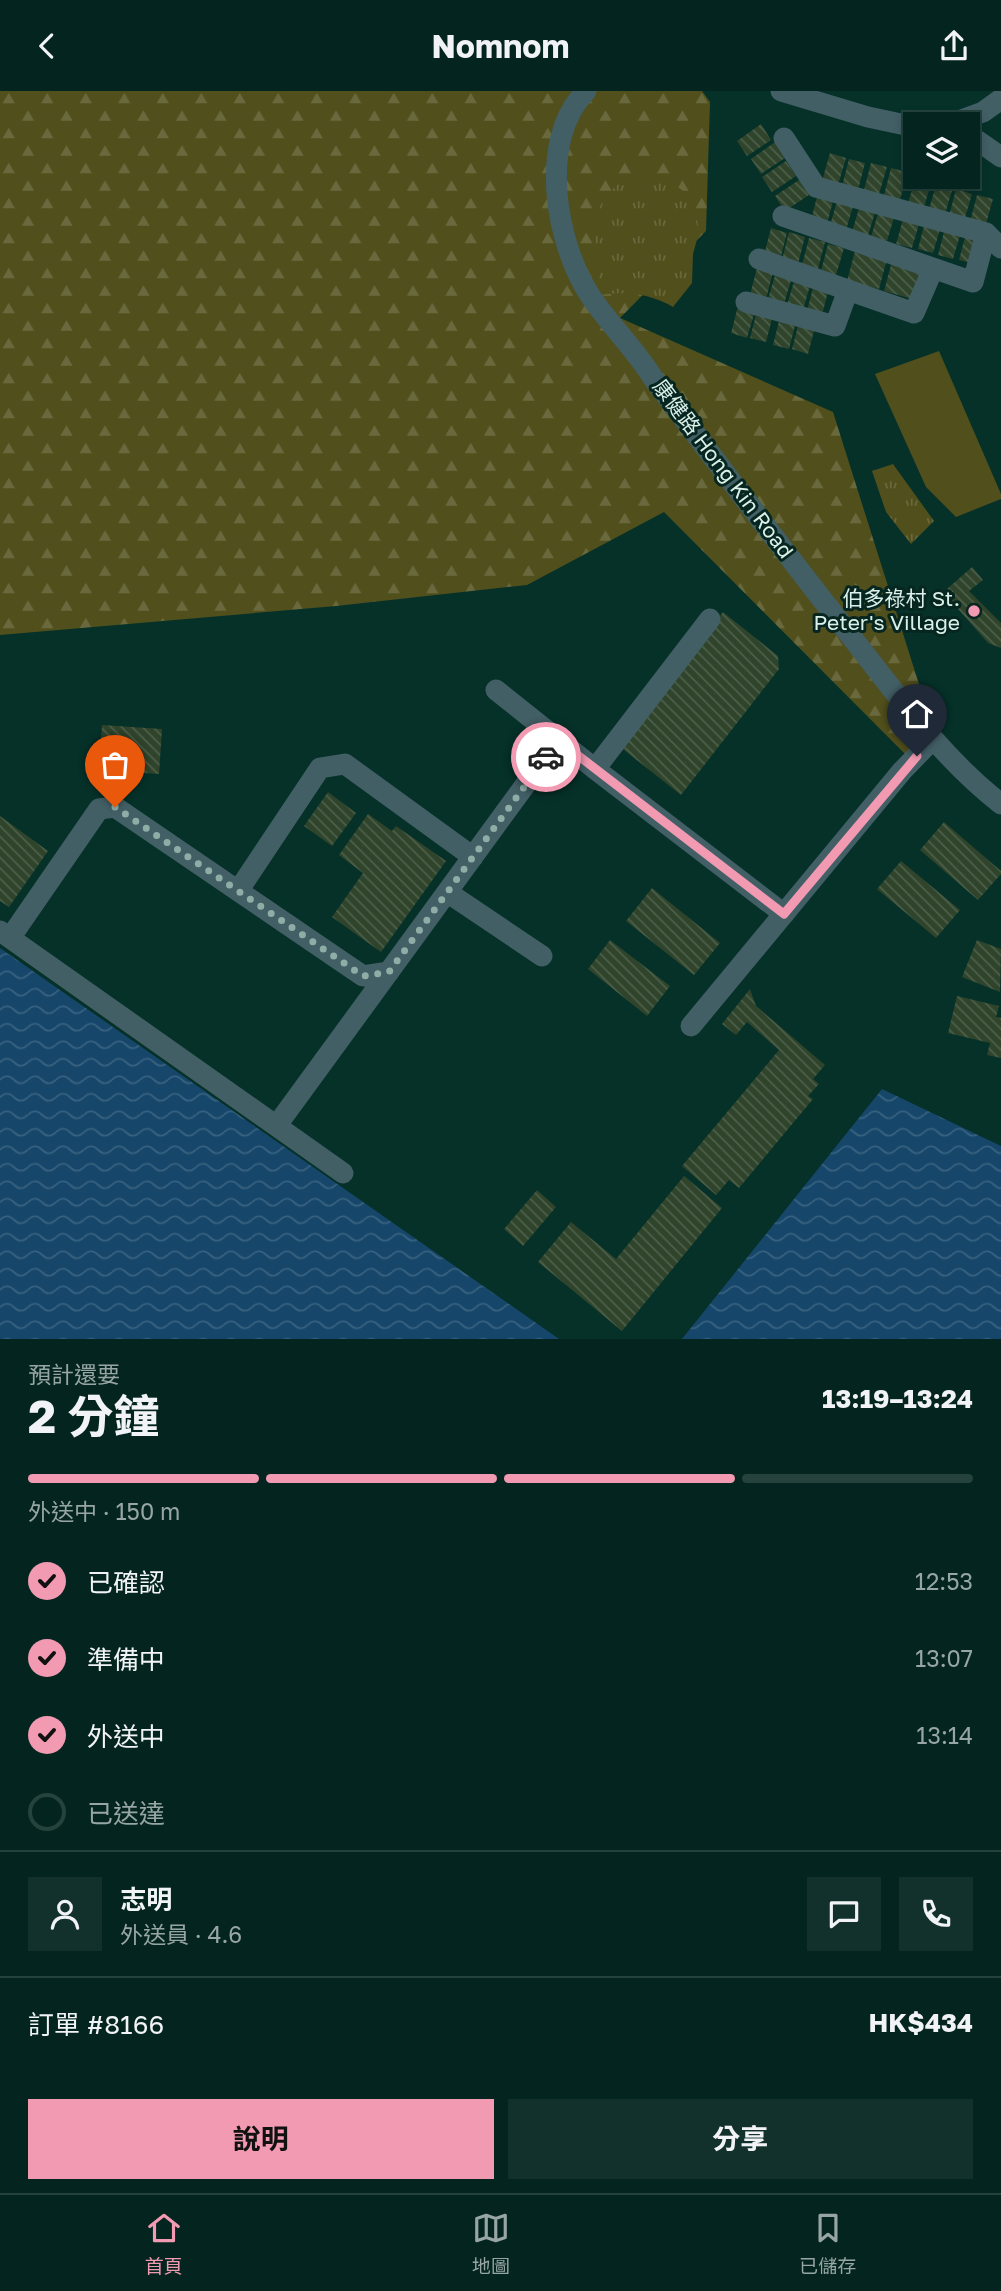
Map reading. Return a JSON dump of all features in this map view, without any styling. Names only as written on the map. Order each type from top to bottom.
[{"type":"street","name":"康健路 Hong Kin Road","points":[[586,91],[570,114],[562,135],[557,161],[561,220],[568,250],[578,275],[592,298],[788,556],[932,740],[974,782],[1001,804]]},
{"type":"street","points":[[781,91],[903,124]]},
{"type":"street","points":[[980,113],[1001,99]]},
{"type":"street","points":[[784,138],[816,187],[986,233],[1001,248]]},
{"type":"street","points":[[980,142],[1001,157]]},
{"type":"street","points":[[783,216],[973,282],[986,233]]},
{"type":"street","points":[[759,259],[914,313],[933,269]]},
{"type":"street","points":[[746,302],[835,326],[848,290]]},
{"type":"street","points":[[595,769],[710,619]]},
{"type":"street","points":[[496,690],[784,914]]},
{"type":"street","points":[[277,1125],[558,740]]},
{"type":"street","points":[[691,1026],[902,771],[932,740]]},
{"type":"street","points":[[238,891],[320,768],[345,764],[473,857]]},
{"type":"street","points":[[343,1173],[5,935],[99,809],[115,807],[363,976],[389,972]]},
{"type":"street","points":[[447,892],[542,956]]},
{"type":"green space","points":[[0,91],[702,91],[710,102],[706,231],[620,318],[833,412],[930,719],[912,761],[664,512],[527,585],[336,606],[0,635]]},
{"type":"green space","points":[[639,174],[665,178],[682,190],[696,213],[699,232],[693,254],[692,283],[673,307],[638,295],[601,295],[595,240],[599,208],[607,195],[620,183]]},
{"type":"green space","points":[[939,351],[1001,494],[1001,499],[956,517],[926,487],[875,374]]},
{"type":"green space","points":[[893,464],[934,521],[911,544],[886,512],[872,471]]},
{"type":"water","points":[[0,948],[559,1339],[0,1339]]},
{"type":"water","points":[[882,1089],[1001,1146],[1001,1339],[682,1339]]},
{"type":"building","points":[[761,124],[771,140],[747,156],[737,141]]},
{"type":"building","points":[[775,142],[785,158],[761,174],[751,159]]},
{"type":"building","points":[[830,153],[846,158],[838,185],[822,181]]},
{"type":"building","points":[[849,159],[865,163],[858,190],[842,186]]},
{"type":"building","points":[[786,161],[796,176],[772,192],[762,177]]},
{"type":"building","points":[[871,163],[887,167],[879,194],[864,190]]},
{"type":"building","points":[[891,168],[903,171],[900,200],[884,195]]},
{"type":"building","points":[[799,180],[809,195],[785,211],[775,196]]},
{"type":"building","points":[[912,189],[929,189],[924,207],[908,203]]},
{"type":"building","points":[[935,189],[952,189],[945,214],[929,209]]},
{"type":"building","points":[[956,189],[972,194],[964,221],[949,216]]},
{"type":"building","points":[[818,193],[834,197],[827,224],[811,220]]},
{"type":"building","points":[[977,195],[993,199],[985,227],[970,222]]},
{"type":"building","points":[[838,198],[854,203],[846,230],[830,225]]},
{"type":"building","points":[[860,205],[876,209],[868,236],[852,232]]},
{"type":"building","points":[[879,210],[895,214],[887,241],[871,237]]},
{"type":"building","points":[[904,216],[920,221],[912,248],[896,244]]},
{"type":"building","points":[[925,222],[941,226],[933,253],[918,249]]},
{"type":"building","points":[[771,228],[787,233],[780,260],[764,255]]},
{"type":"building","points":[[945,228],[961,232],[953,259],[938,255]]},
{"type":"building","points":[[789,232],[805,237],[798,264],[782,260]]},
{"type":"building","points":[[966,233],[982,237],[975,264],[959,260]]},
{"type":"building","points":[[809,238],[825,242],[818,269],[802,265]]},
{"type":"building","points":[[828,244],[844,248],[836,275],[821,271]]},
{"type":"building","points":[[855,251],[887,259],[879,289],[847,281]]},
{"type":"building","points":[[892,261],[924,270],[916,300],[884,291]]},
{"type":"building","points":[[757,268],[773,272],[766,299],[750,295]]},
{"type":"building","points":[[776,272],[792,277],[784,304],[768,299]]},
{"type":"building","points":[[795,278],[811,282],[803,310],[787,305]]},
{"type":"building","points":[[814,284],[829,288],[822,315],[807,311]]},
{"type":"building","points":[[738,306],[755,311],[747,338],[731,333]]},
{"type":"building","points":[[757,311],[773,315],[766,342],[750,338]]},
{"type":"building","points":[[780,317],[796,322],[789,349],[773,345]]},
{"type":"building","points":[[799,322],[815,327],[808,354],[792,349]]},
{"type":"building","name":"伯多祿村 St. Peter's Village","points":[[972,567],[983,580],[969,591],[1001,623],[1001,648],[988,643],[951,601],[954,598],[947,589]]},
{"type":"building","points":[[723,612],[778,656],[779,669],[681,795],[619,746]]},
{"type":"building","points":[[102,725],[162,729],[159,774],[99,770]]},
{"type":"building","points":[[328,792],[356,813],[332,846],[304,826]]},
{"type":"building","points":[[368,814],[392,831],[396,826],[446,861],[381,952],[332,917],[363,873],[339,855]]},
{"type":"building","points":[[0,816],[48,851],[9,907],[0,901]]},
{"type":"building","points":[[944,822],[1001,871],[978,900],[920,850]]},
{"type":"building","points":[[901,861],[960,910],[936,938],[877,889]]},
{"type":"building","points":[[652,888],[720,943],[694,975],[626,921]]},
{"type":"building","points":[[610,940],[670,986],[647,1016],[588,969]]},
{"type":"building","points":[[977,940],[1001,949],[1000,992],[962,977]]},
{"type":"building","points":[[750,989],[756,1006],[825,1065],[813,1079],[819,1084],[808,1096],[813,1099],[739,1188],[729,1180],[716,1195],[682,1166],[779,1050],[747,1022],[736,1035],[722,1024]]},
{"type":"building","points":[[957,996],[999,1006],[996,1017],[1001,1018],[1001,1058],[987,1055],[990,1043],[948,1033]]},
{"type":"building","points":[[684,1176],[722,1208],[622,1331],[538,1262],[571,1222],[616,1259]]},
{"type":"building","points":[[537,1190],[556,1207],[523,1246],[504,1229]]},
{"type":"way so far","points":[[115,807],[363,976],[389,972],[546,757]]},
{"type":"place","name":"伯多祿村 St. Peter's Village","points":[[974,611]]},
{"type":"route","points":[[546,757],[558,740],[784,914],[917,756]]}]
